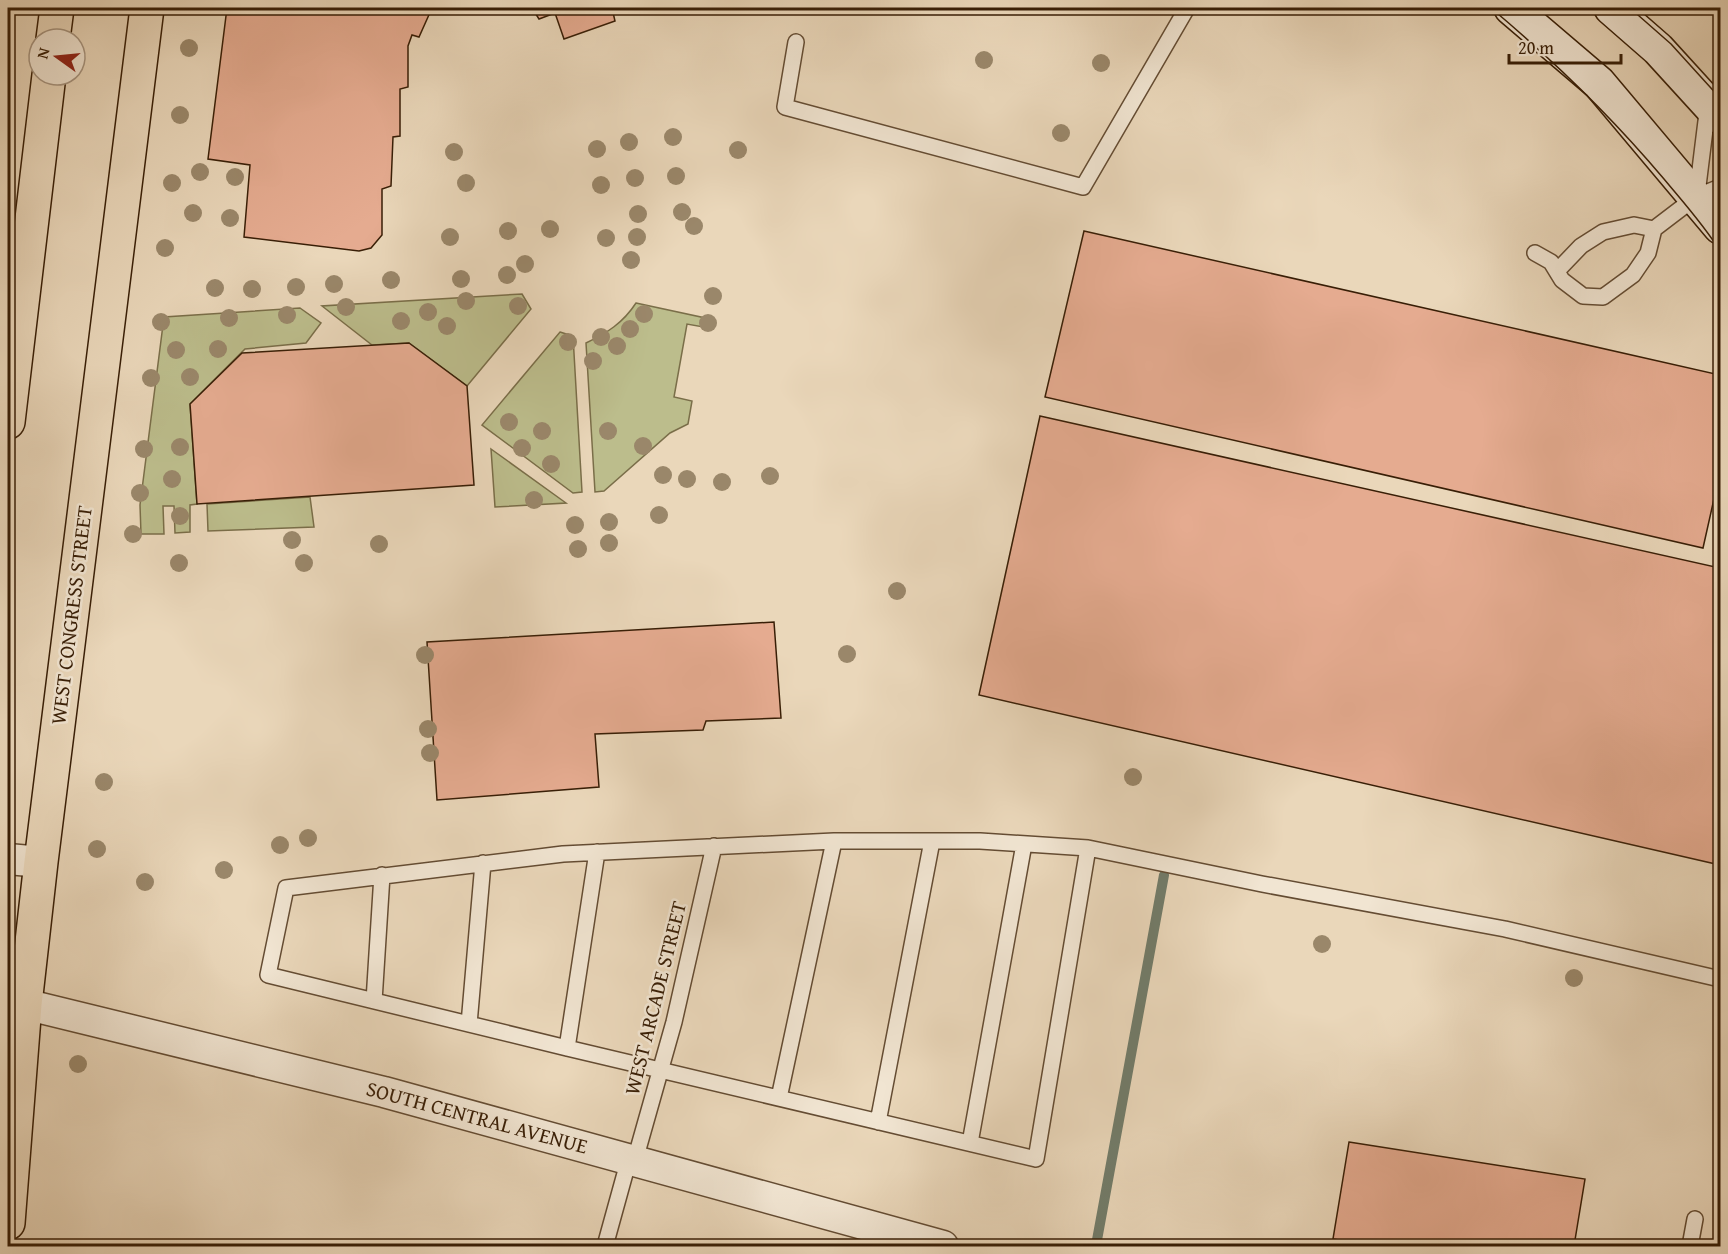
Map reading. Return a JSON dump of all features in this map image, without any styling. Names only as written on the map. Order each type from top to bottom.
[{"type":"main road","points":[[55,27],[57,8]]},
{"type":"main road","name":"WEST CONGRESS STREET","points":[[8,1223],[16,1002],[41,862],[147,8]]},
{"type":"main road","points":[[8,422],[48,87]]},
{"type":"street","points":[[1511,8],[1599,83],[1708,192],[1720,226]]},
{"type":"street","points":[[1611,8],[1716,105]]},
{"type":"street","points":[[8,859],[41,862]]},
{"type":"street","name":"SOUTH CENTRAL AVENUE","points":[[16,1002],[319,1075],[943,1246]]},
{"type":"lane","points":[[796,42],[785,106],[1083,188],[1187,8]]},
{"type":"lane","points":[[1535,253],[1551,262],[1562,280],[1583,296],[1603,297],[1633,275],[1648,253],[1654,229],[1708,192],[1716,105]]},
{"type":"lane","points":[[1557,271],[1581,246],[1603,232],[1634,225],[1654,229]]},
{"type":"lane","points":[[878,1122],[932,841]]},
{"type":"lane","points":[[1088,848],[1036,1159],[268,975],[286,888],[483,863],[597,852],[834,842],[932,841],[1088,848],[1273,886],[1505,929],[1720,979]]},
{"type":"lane","points":[[779,1098],[834,842]]},
{"type":"lane","points":[[970,1143],[1024,844]]},
{"type":"lane","name":"WEST ARCADE STREET","points":[[605,1246],[661,1071],[714,846]]},
{"type":"lane","points":[[567,1048],[597,852]]},
{"type":"lane","points":[[469,1024],[483,863]]},
{"type":"lane","points":[[374,1001],[382,875]]},
{"type":"lane","points":[[1690,1246],[1695,1219]]},
{"type":"green space","points":[[522,294],[531,309],[467,386],[409,343],[372,345],[322,306]]},
{"type":"green space","points":[[636,303],[710,319],[712,324],[709,328],[687,324],[674,397],[692,401],[688,424],[670,433],[604,491],[595,492],[586,343],[614,327]]},
{"type":"green space","points":[[300,308],[321,323],[306,343],[245,349],[190,404],[197,504],[190,505],[190,532],[175,533],[174,506],[163,506],[164,534],[141,534],[140,505],[164,317]]},
{"type":"green space","points":[[560,332],[573,336],[582,492],[573,493],[482,425]]},
{"type":"green space","points":[[491,449],[566,503],[495,507]]},
{"type":"green space","points":[[310,497],[314,527],[208,531],[207,504]]},
{"type":"building","points":[[227,8],[432,8],[419,37],[412,35],[408,46],[408,87],[400,89],[400,136],[393,137],[391,186],[382,189],[382,235],[371,248],[359,251],[244,237],[250,165],[208,159]]},
{"type":"building","points":[[532,8],[612,8],[615,21],[564,39],[555,13],[539,19]]},
{"type":"building","points":[[1084,231],[1720,375],[1720,472],[1703,548],[1045,397]]},
{"type":"building","points":[[409,343],[467,386],[474,485],[197,504],[190,404],[242,353]]},
{"type":"building","points":[[1040,416],[1720,568],[1720,865],[979,695]]},
{"type":"building","points":[[774,622],[781,718],[706,721],[703,730],[595,734],[599,787],[437,800],[427,642]]},
{"type":"building","points":[[1349,1142],[1585,1179],[1574,1246],[1376,1246],[1333,1239]]},
{"type":"waterway","points":[[1097,1240],[1164,875]]},
{"type":"tram line","points":[[1491,8],[1559,68],[1623,133],[1693,214],[1720,251]]},
{"type":"tram line","points":[[1630,8],[1671,44],[1720,98]]}]
